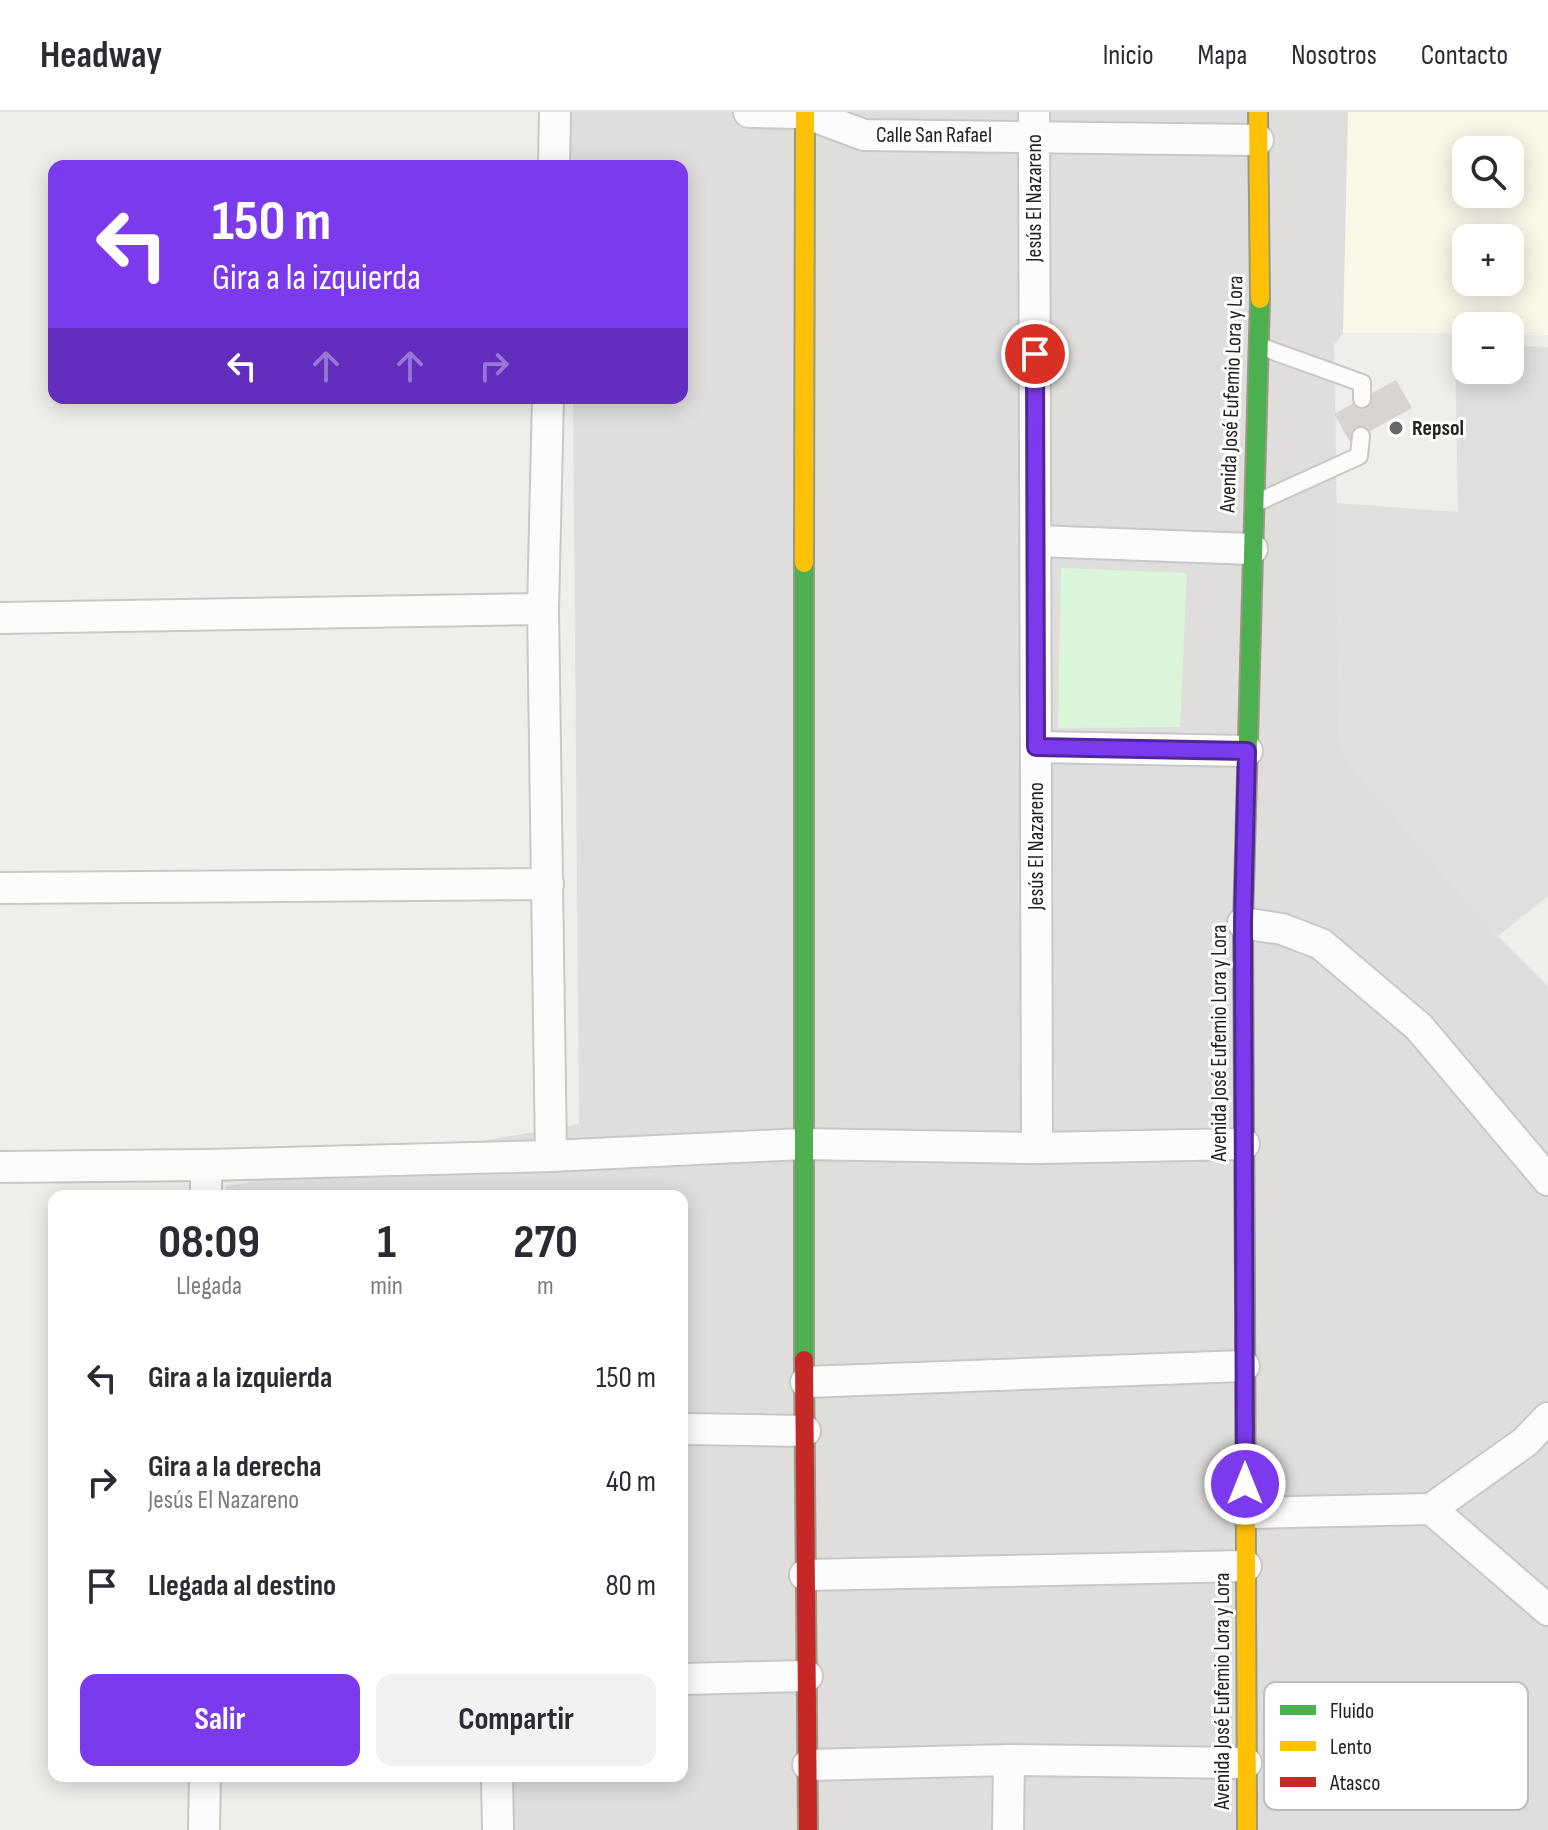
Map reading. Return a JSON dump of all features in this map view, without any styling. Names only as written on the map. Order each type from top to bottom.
[{"type":"street","points":[[554,160],[555,112]]},
{"type":"street","name":"Calle San Rafael","points":[[749,112],[806,112],[864,135],[1034,124],[1258,126]]},
{"type":"street","points":[[806,112],[802,1144],[808,1830]]},
{"type":"street","name":"Jesús El Nazareno","points":[[1034,124],[1037,1148]]},
{"type":"street","name":"Avenida José Eufemio Lora y Lora","points":[[1247,1830],[1243,923],[1253,504],[1261,347],[1258,126]]},
{"type":"street","points":[[548,404],[543,609],[551,1156]]},
{"type":"street","points":[[1036,541],[1252,549]]},
{"type":"street","points":[[0,618],[543,609]]},
{"type":"street","points":[[1036,747],[1247,751]]},
{"type":"street","points":[[0,888],[548,884]]},
{"type":"street","points":[[1243,923],[1282,929],[1321,944],[1419,1027],[1548,1180]]},
{"type":"street","points":[[0,1167],[551,1156],[802,1144],[1037,1148],[1244,1144]]},
{"type":"street","points":[[206,1165],[206,1190]]},
{"type":"street","points":[[806,1382],[1244,1366]]},
{"type":"street","points":[[1246,1513],[1431,1509],[1525,1442],[1548,1418]]},
{"type":"street","points":[[688,1429],[805,1431]]},
{"type":"street","points":[[1431,1509],[1548,1610]]},
{"type":"street","points":[[805,1575],[1246,1566]]},
{"type":"street","points":[[688,1679],[807,1676]]},
{"type":"street","points":[[1008,1830],[1009,1760]]},
{"type":"street","points":[[808,1765],[1009,1760],[1246,1763]]},
{"type":"street","points":[[204,1830],[205,1782]]},
{"type":"street","points":[[497,1782],[498,1830]]},
{"type":"lane","points":[[1261,347],[1362,383],[1362,399]]},
{"type":"lane","points":[[1253,504],[1359,456],[1361,436]]},
{"type":"shaded area","points":[[570,112],[1548,112],[1548,335],[1524,335],[1524,312],[1452,312],[1452,334],[1344,333],[1334,344],[1341,752],[1498,936],[1548,986],[1548,1830],[511,1830],[509,1782],[688,1782],[688,1190],[226,1190],[226,1186],[579,1124],[573,404],[688,404],[688,160],[571,160]]},
{"type":"shaded area","points":[[1348,112],[1548,112],[1548,335],[1524,335],[1524,312],[1452,312],[1452,334],[1343,333]]},
{"type":"shaded area","points":[[1524,346],[1548,347],[1548,896],[1498,936],[1341,752],[1336,503],[1458,512],[1456,384],[1524,384]]},
{"type":"green space","points":[[1061,568],[1187,573],[1180,727],[1058,728]]},
{"type":"building","points":[[1396,380],[1412,408],[1350,442],[1334,414]]},
{"type":"traffic: fast","points":[[1245,1300],[1243,923],[1260,299]]},
{"type":"traffic: fast","points":[[804,563],[804,1360]]},
{"type":"traffic: slow","points":[[804,563],[805,112]]},
{"type":"traffic: slow","points":[[1258,112],[1260,299]]},
{"type":"traffic: slow","points":[[1245,1300],[1247,1830]]},
{"type":"traffic: jam","points":[[804,1360],[808,1830]]},
{"type":"place","name":"Repsol","points":[[1396,428]]},
{"type":"route","points":[[1035,354],[1036,747],[1247,751],[1243,923],[1245,1484]]}]
